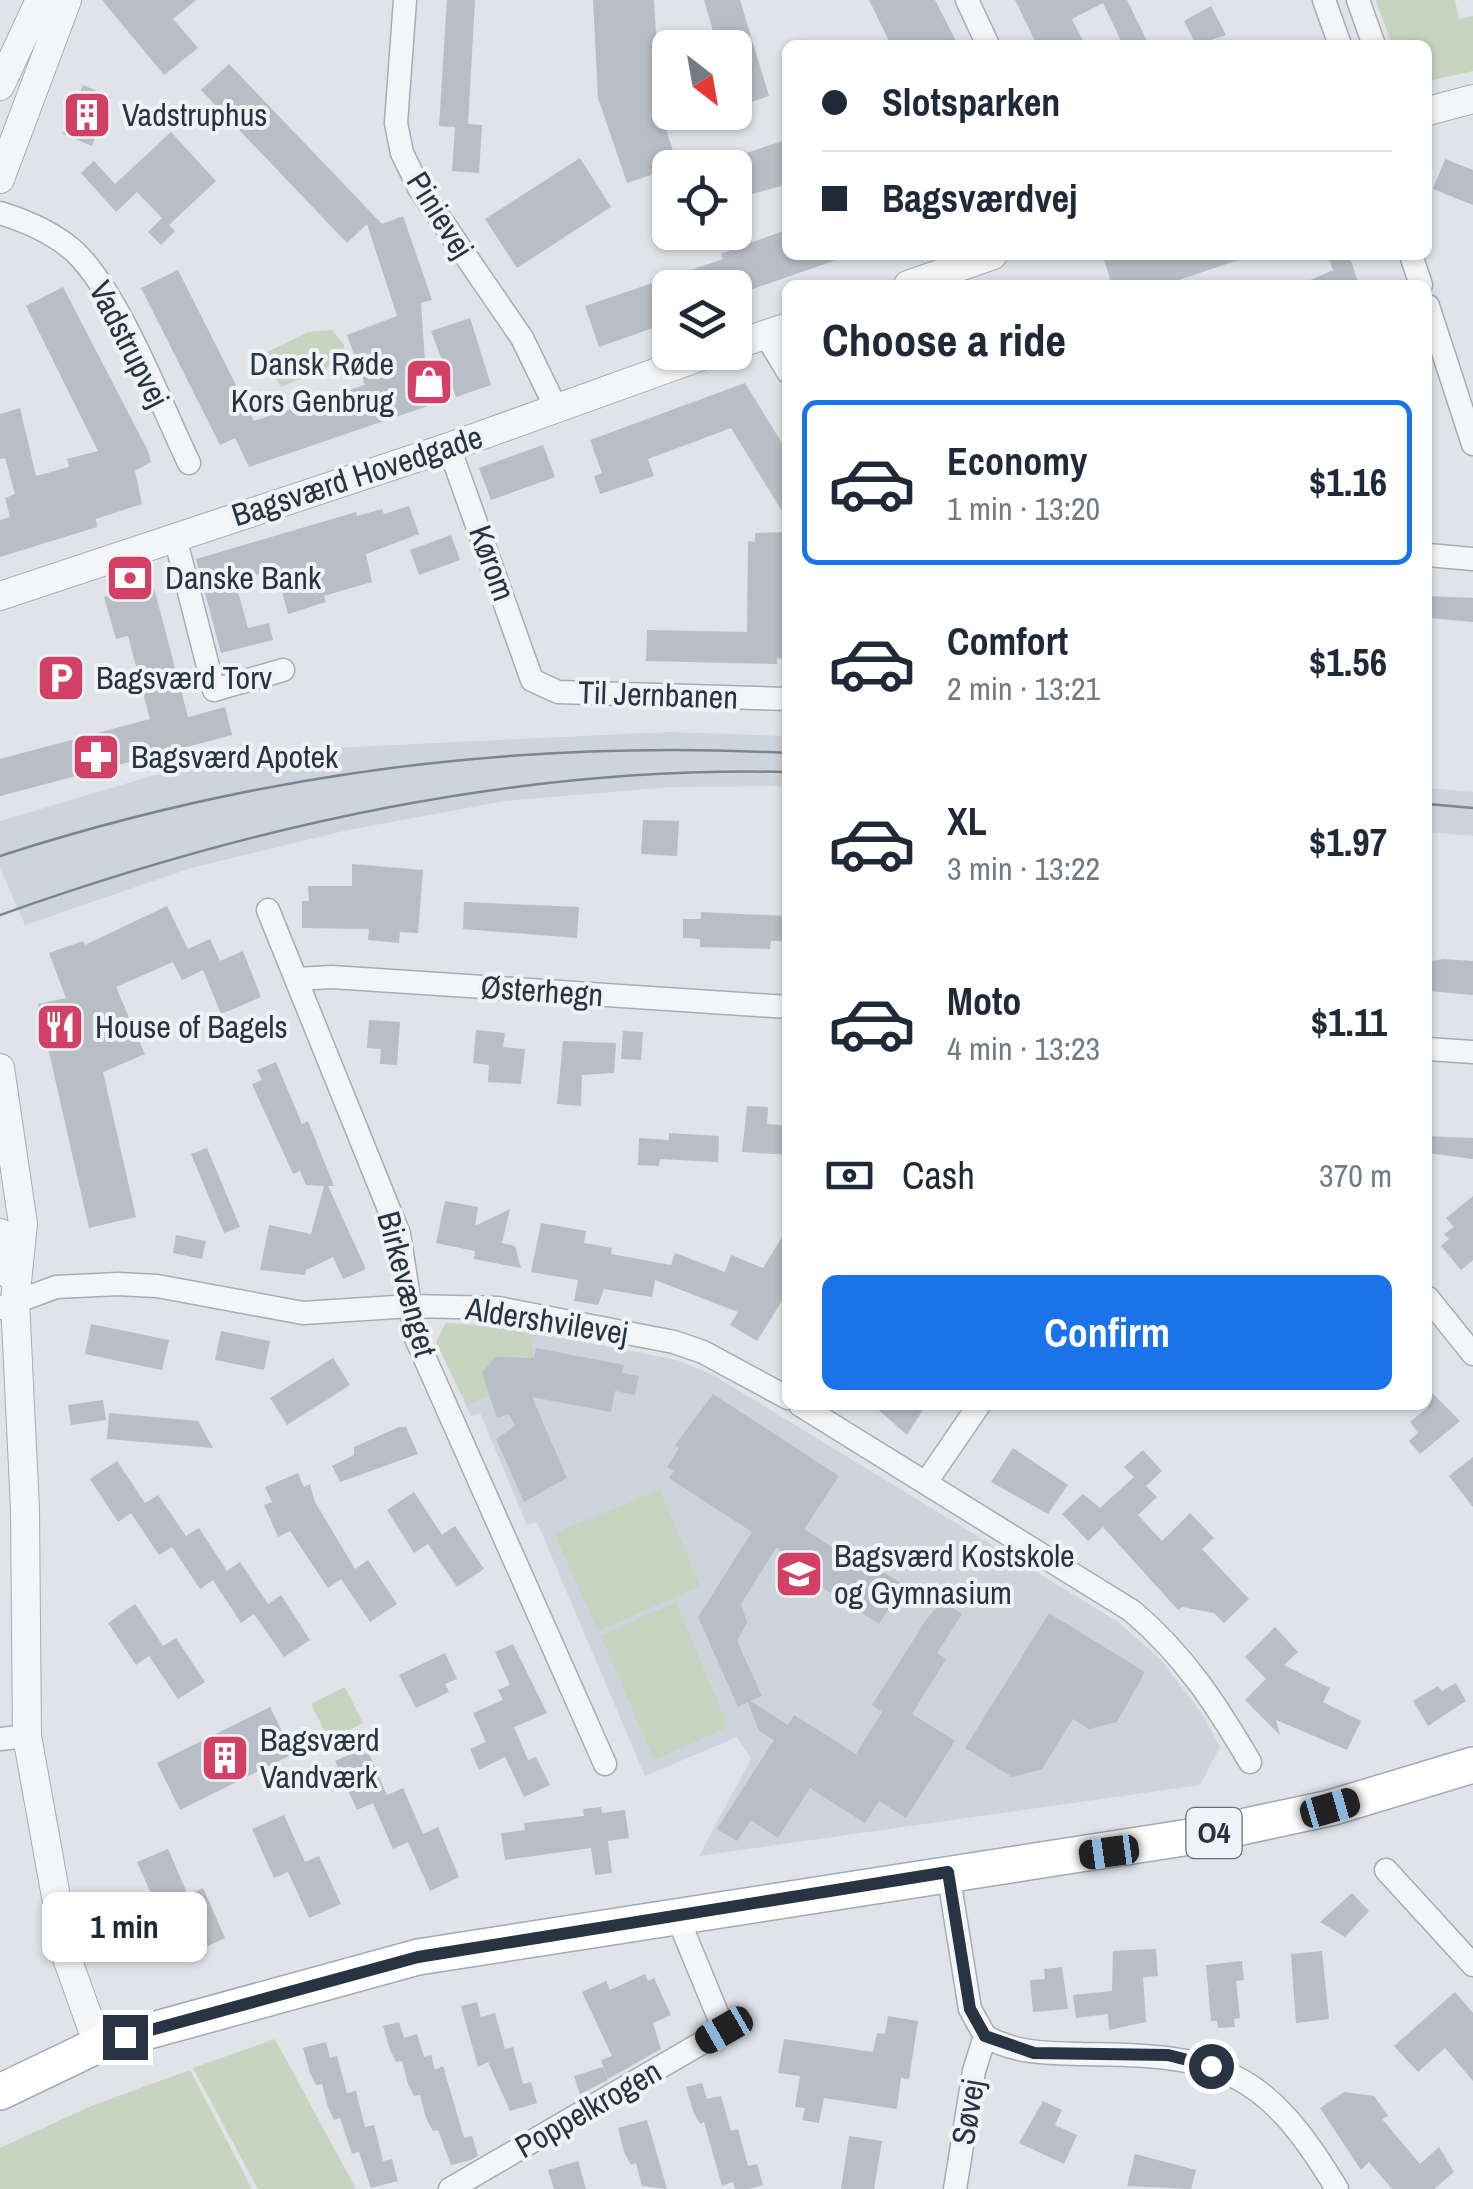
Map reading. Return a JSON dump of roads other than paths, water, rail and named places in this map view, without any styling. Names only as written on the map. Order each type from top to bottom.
[{"type":"main road","name":"O4","points":[[0,2092],[98,2044],[366,1969],[948,1872],[1109,1852],[1254,1825],[1473,1765]]},
{"type":"street","points":[[0,86],[40,0]]},
{"type":"street","points":[[0,179],[67,0]]},
{"type":"street","name":"Pinievej","points":[[406,0],[396,123],[402,153],[419,188],[522,338],[556,408]]},
{"type":"street","points":[[967,0],[986,40]]},
{"type":"street","points":[[1324,0],[1338,40]]},
{"type":"street","points":[[1358,0],[1372,40]]},
{"type":"street","points":[[1432,110],[1473,99]]},
{"type":"street","name":"Vadstrupvej","points":[[0,212],[32,223],[72,250],[99,279],[190,463]]},
{"type":"street","points":[[922,280],[979,260]]},
{"type":"street","points":[[1432,318],[1473,444]]},
{"type":"street","points":[[752,338],[776,330]]},
{"type":"street","name":"Bagsværd Hovedgade","points":[[0,596],[450,447],[663,370]]},
{"type":"street","name":"Kørom","points":[[450,447],[532,680]]},
{"type":"street","points":[[175,537],[214,690],[283,670]]},
{"type":"street","points":[[1432,555],[1473,558]]},
{"type":"street","name":"Til Jernbanen","points":[[532,680],[558,692],[782,699]]},
{"type":"street","name":"Birkevænget","points":[[268,910],[399,1234],[414,1336],[606,1764]]},
{"type":"street","name":"Østerhegn","points":[[296,979],[332,976],[782,1007]]},
{"type":"street","points":[[1432,1049],[1473,1052]]},
{"type":"street","points":[[0,1068],[23,1224],[8,1304]]},
{"type":"street","points":[[0,1232],[25,1509],[13,1738],[67,1958],[98,2044]]},
{"type":"street","name":"Aldershvilevej","points":[[8,1304],[56,1287],[118,1284],[157,1286],[304,1312],[411,1306],[498,1308],[674,1342],[703,1352],[782,1395]]},
{"type":"street","points":[[1432,1303],[1473,1354]]},
{"type":"street","points":[[808,1410],[1132,1612],[1169,1642],[1212,1696],[1250,1762]]},
{"type":"street","points":[[927,1481],[976,1410]]},
{"type":"street","points":[[1386,1870],[1473,1965]]},
{"type":"street","points":[[948,1872],[970,2009],[985,2036],[1034,2053],[1168,2055],[1211,2066],[1253,2088],[1287,2115],[1336,2189]]},
{"type":"street","name":"Poppelkrogen","points":[[450,2189],[724,2030],[677,1916]]},
{"type":"street","name":"Søvej","points":[[955,2189],[974,2071],[985,2036]]},
{"type":"tram line","points":[[0,856],[194,803],[389,768],[587,752],[782,753]]},
{"type":"tram line","points":[[0,915],[192,854],[388,808],[587,779],[782,772]]},
{"type":"tram line","points":[[1432,804],[1473,808]]},
{"type":"place","name":"Vadstruphus","points":[[87,115]]},
{"type":"place","name":"Dansk Røde Kors Genbrug","points":[[429,382]]},
{"type":"place","name":"Danske Bank","points":[[130,578]]},
{"type":"place","name":"Bagsværd Torv","points":[[61,678]]},
{"type":"place","name":"Bagsværd Apotek","points":[[96,757]]},
{"type":"place","name":"House of Bagels","points":[[60,1027]]},
{"type":"place","name":"Bagsværd Kostskole og Gymnasium","points":[[799,1574]]},
{"type":"place","name":"Bagsværd Vandværk","points":[[225,1758]]}]
